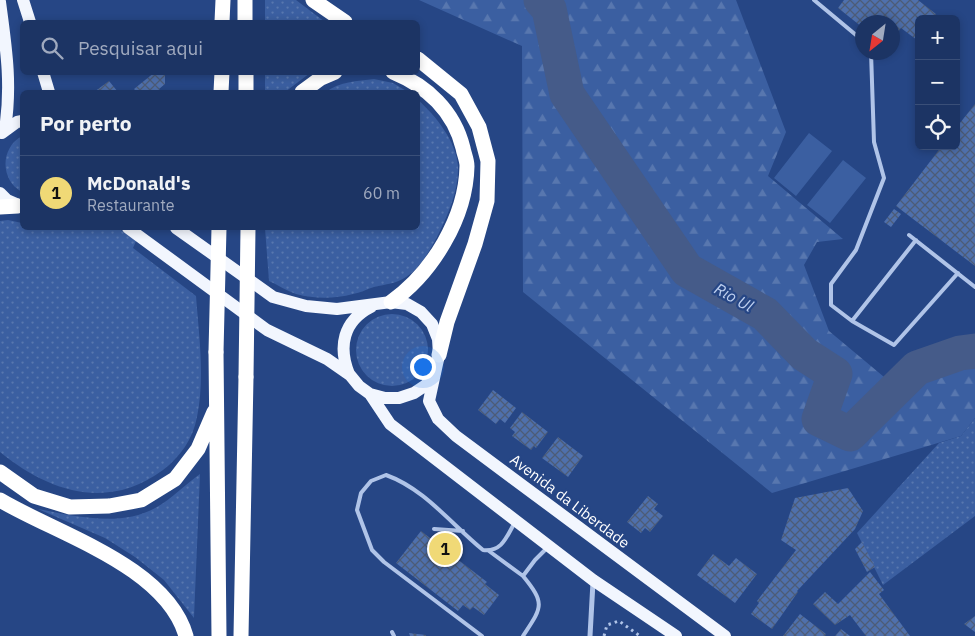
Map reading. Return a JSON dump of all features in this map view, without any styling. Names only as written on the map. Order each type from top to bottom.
[{"type":"highway","points":[[222,20],[223,0]]},
{"type":"highway","points":[[245,0],[245,20]]},
{"type":"highway","points":[[313,0],[342,20]]},
{"type":"highway","points":[[420,61],[461,94],[479,127],[488,160],[486,201],[475,244],[447,322],[439,355]]},
{"type":"highway","points":[[221,90],[222,75]]},
{"type":"highway","points":[[246,75],[246,90]]},
{"type":"highway","points":[[305,90],[328,75]]},
{"type":"highway","points":[[391,302],[408,290],[431,262],[451,231],[464,196],[467,165],[460,137],[445,108],[422,87],[399,75]]},
{"type":"highway","points":[[0,207],[20,206]]},
{"type":"highway","points":[[218,230],[216,408],[219,636]]},
{"type":"highway","points":[[241,636],[248,230]]},
{"type":"highway","points":[[0,472],[34,496],[70,507],[109,506],[142,500],[175,479],[198,449],[216,408]]},
{"type":"highway","points":[[0,500],[23,514],[114,558],[146,580],[170,605],[184,628],[186,636]]},
{"type":"main road","points":[[23,0],[29,20]]},
{"type":"main road","points":[[0,2],[9,77],[8,108],[2,132]]},
{"type":"main road","points":[[44,75],[48,90]]},
{"type":"main road","points":[[2,132],[20,121]]},
{"type":"main road","points":[[0,193],[7,200],[20,206]]},
{"type":"main road","name":"Avenida da Liberdade","points":[[131,230],[267,330],[326,359],[350,375]]},
{"type":"main road","name":"Avenida da Liberdade","points":[[179,230],[273,297],[306,306],[337,309],[391,302],[407,304],[421,312],[432,324],[438,339],[439,355],[429,401],[438,419],[456,436],[725,636]]},
{"type":"main road","name":"Avenida da Liberdade","points":[[375,305],[362,311],[352,321],[345,334],[342,348],[344,362],[350,375],[359,386],[370,394],[384,398],[400,398],[414,393],[426,385],[434,373]]},
{"type":"main road","name":"Avenida da Liberdade","points":[[370,394],[390,424],[593,580],[676,636]]},
{"type":"street","points":[[590,636],[593,580]]},
{"type":"lane","points":[[814,0],[855,34]]},
{"type":"lane","points":[[871,60],[874,142],[884,178],[856,250],[831,284],[832,304],[852,321],[894,345],[958,273]]},
{"type":"lane","points":[[909,235],[975,287]]},
{"type":"lane","points":[[852,321],[916,240]]},
{"type":"lane","points":[[482,636],[384,562],[372,550],[357,510],[361,493],[371,481],[386,475],[399,480],[437,507],[483,550],[492,551],[500,546],[516,520]]},
{"type":"lane","points":[[434,529],[463,531]]},
{"type":"lane","points":[[523,576],[535,560],[550,546]]},
{"type":"lane","points":[[488,550],[523,576],[538,594],[539,610],[523,636]]},
{"type":"path","points":[[604,636],[607,625],[619,621],[640,636]]},
{"type":"green space","points":[[265,0],[296,0],[322,20],[265,20]]},
{"type":"green space","points":[[419,0],[736,0],[786,132],[768,176],[843,239],[817,242],[804,265],[829,331],[908,397],[951,345],[975,354],[975,418],[961,436],[772,493],[523,292],[522,46]]},
{"type":"green space","points":[[265,75],[307,75],[288,90],[265,90]]},
{"type":"green space","points":[[374,79],[393,83],[405,90],[329,90],[355,81]]},
{"type":"green space","points":[[420,102],[432,114],[449,138],[458,166],[457,184],[449,211],[435,241],[421,263],[406,277],[398,281],[332,298],[303,296],[269,281],[265,230],[420,230]]},
{"type":"green space","points":[[809,133],[832,151],[796,196],[774,178]]},
{"type":"green space","points":[[20,137],[20,191],[10,180],[6,164],[10,148]]},
{"type":"green space","points":[[843,160],[866,178],[830,223],[807,205]]},
{"type":"green space","points":[[8,220],[20,223],[20,230],[121,230],[136,241],[133,248],[196,296],[201,387],[195,425],[185,447],[175,459],[163,470],[142,483],[121,490],[100,493],[79,491],[59,486],[38,477],[0,452],[0,221]]},
{"type":"green space","points":[[392,314],[406,317],[418,324],[425,336],[428,350],[425,364],[418,376],[406,383],[392,386],[378,383],[366,376],[359,364],[356,350],[359,336],[366,324],[378,317]]},
{"type":"green space","points":[[975,418],[975,516],[883,585],[857,533],[939,443],[961,436]]},
{"type":"green space","points":[[200,474],[194,618],[164,580],[135,557],[105,538],[38,509],[82,517],[113,519],[128,517],[157,507]]},
{"type":"building","points":[[844,0],[918,0],[936,14],[915,15],[915,38],[901,28],[900,29],[900,15],[855,15],[855,21],[838,8]]},
{"type":"building","points":[[151,75],[165,75],[165,84],[160,90],[134,89]]},
{"type":"building","points":[[109,81],[116,90],[97,90]]},
{"type":"building","points":[[975,104],[975,266],[896,206],[939,150],[960,150],[960,123]]},
{"type":"building","points":[[894,209],[901,214],[891,227],[884,222]]},
{"type":"building","points":[[493,390],[516,408],[505,423],[500,419],[496,424],[478,410]]},
{"type":"building","points":[[522,412],[548,432],[536,448],[534,446],[531,450],[512,436],[515,432],[510,428]]},
{"type":"building","points":[[558,437],[583,456],[568,477],[542,458]]},
{"type":"building","points":[[848,488],[863,511],[855,529],[797,591],[772,629],[751,614],[759,603],[757,601],[796,550],[781,540],[795,498]]},
{"type":"building","points":[[648,496],[658,504],[654,509],[663,516],[650,532],[645,528],[641,533],[627,522]]},
{"type":"building","points":[[421,531],[487,582],[485,584],[499,595],[484,615],[473,607],[470,610],[463,605],[458,611],[396,563]]},
{"type":"building","points":[[862,542],[875,567],[867,572],[855,549]]},
{"type":"building","points":[[713,554],[729,566],[736,558],[757,574],[735,603],[697,575]]},
{"type":"building","points":[[870,572],[884,590],[879,594],[910,636],[866,636],[850,615],[835,625],[813,604],[825,592],[838,604]]},
{"type":"building","points":[[800,614],[826,634],[825,636],[783,636]]},
{"type":"building","points":[[975,616],[975,632],[964,624]]},
{"type":"building","points":[[841,629],[850,636],[835,636]]},
{"type":"building","points":[[409,633],[426,635],[426,636],[410,636]]},
{"type":"waterway","name":"Rio Ul","points":[[541,0],[549,9],[567,94],[687,270],[765,314],[804,354],[835,374],[819,419],[850,434],[917,368],[960,353],[975,351]]},
{"type":"place","name":"McDonald's","points":[[445,549]]}]
